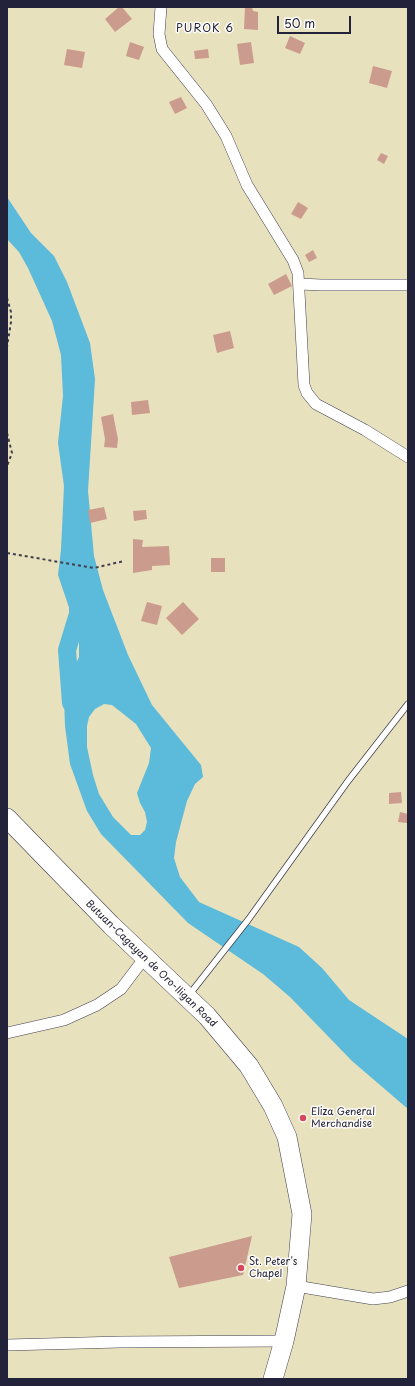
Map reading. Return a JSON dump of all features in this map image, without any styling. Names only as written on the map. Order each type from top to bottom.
[{"type":"highway","name":"Butuan-Cagayan de Oro-Iligan Road","points":[[7,818],[88,903],[146,956],[207,1016],[249,1066],[262,1085],[287,1137],[302,1214],[296,1286],[284,1341],[273,1379]]},
{"type":"street","points":[[161,7],[159,34],[162,49],[206,104],[226,136],[247,185],[294,260],[300,284],[304,371],[307,393],[316,404],[365,430],[408,457]]},
{"type":"street","points":[[300,284],[321,286],[408,285]]},
{"type":"street","points":[[7,1033],[64,1020],[98,1005],[121,989],[146,956]]},
{"type":"street","points":[[296,1286],[373,1299],[390,1297],[408,1291]]},
{"type":"street","points":[[7,1345],[284,1341]]},
{"type":"lane","points":[[187,997],[248,920],[348,781],[408,704]]},
{"type":"path","points":[[7,298],[11,312],[11,322],[7,347]]},
{"type":"path","points":[[7,433],[12,453],[7,466]]},
{"type":"path","points":[[7,553],[94,568],[124,561]]},
{"type":"water","points":[[7,197],[31,233],[54,256],[67,282],[90,343],[95,379],[88,491],[94,556],[103,590],[128,655],[152,705],[201,765],[203,777],[195,784],[187,801],[176,842],[174,858],[180,877],[199,902],[299,947],[322,968],[349,1000],[408,1039],[408,1109],[352,1061],[290,997],[263,974],[188,923],[101,834],[87,811],[70,764],[65,726],[64,696],[67,683],[79,657],[79,643],[77,631],[58,575],[61,550],[64,486],[58,443],[63,396],[61,355],[52,321],[28,268],[19,252],[7,239]],"holes":[[[104,704],[112,705],[136,724],[151,748],[149,763],[137,793],[145,812],[147,822],[145,830],[140,835],[131,835],[113,817],[99,794],[93,775],[87,747],[87,726],[89,717],[95,709]]]},
{"type":"building","points":[[119,7],[122,7],[132,19],[115,32],[105,19]]},
{"type":"building","points":[[245,7],[252,7],[253,11],[258,12],[258,30],[244,29]]},
{"type":"building","points":[[290,36],[305,43],[300,54],[285,48]]},
{"type":"building","points":[[130,42],[144,47],[139,60],[126,56]]},
{"type":"building","points":[[251,42],[254,63],[240,65],[237,44]]},
{"type":"building","points":[[67,49],[85,52],[82,68],[64,65]]},
{"type":"building","points":[[208,49],[209,58],[195,59],[194,51]]},
{"type":"building","points":[[373,66],[392,71],[387,88],[369,83]]},
{"type":"building","points":[[181,97],[187,108],[175,114],[169,102]]},
{"type":"building","points":[[381,153],[388,156],[384,164],[377,160]]},
{"type":"building","points":[[298,202],[308,208],[301,219],[291,214]]},
{"type":"building","points":[[313,250],[317,258],[309,262],[305,255]]},
{"type":"building","points":[[286,274],[292,286],[274,295],[268,284]]},
{"type":"building","points":[[230,331],[234,348],[217,353],[213,335]]},
{"type":"building","points":[[148,400],[150,413],[132,415],[131,402]]},
{"type":"building","points":[[113,414],[118,439],[117,448],[104,447],[105,439],[101,417]]},
{"type":"building","points":[[104,507],[107,519],[90,523],[88,510]]},
{"type":"building","points":[[146,510],[147,519],[134,521],[133,511]]},
{"type":"building","points":[[133,539],[143,540],[142,547],[169,546],[170,565],[152,566],[152,570],[133,573]]},
{"type":"building","points":[[211,558],[225,558],[225,572],[211,572]]},
{"type":"building","points":[[147,602],[162,606],[157,625],[141,621]]},
{"type":"building","points":[[183,602],[199,619],[182,635],[166,618]]},
{"type":"building","points":[[401,792],[402,803],[389,804],[389,793]]},
{"type":"building","points":[[400,812],[408,814],[407,823],[398,822]]},
{"type":"building","points":[[252,1236],[243,1275],[179,1288],[169,1257]]},
{"type":"waterway","points":[[71,703],[67,650],[78,614],[78,601]]},
{"type":"place","name":"Eliza General Merchandise","points":[[303,1118]]},
{"type":"place","name":"St. Peter's Chapel","points":[[241,1268]]},
{"type":"district","name":"PUROK 6","points":[[205,29]]}]
